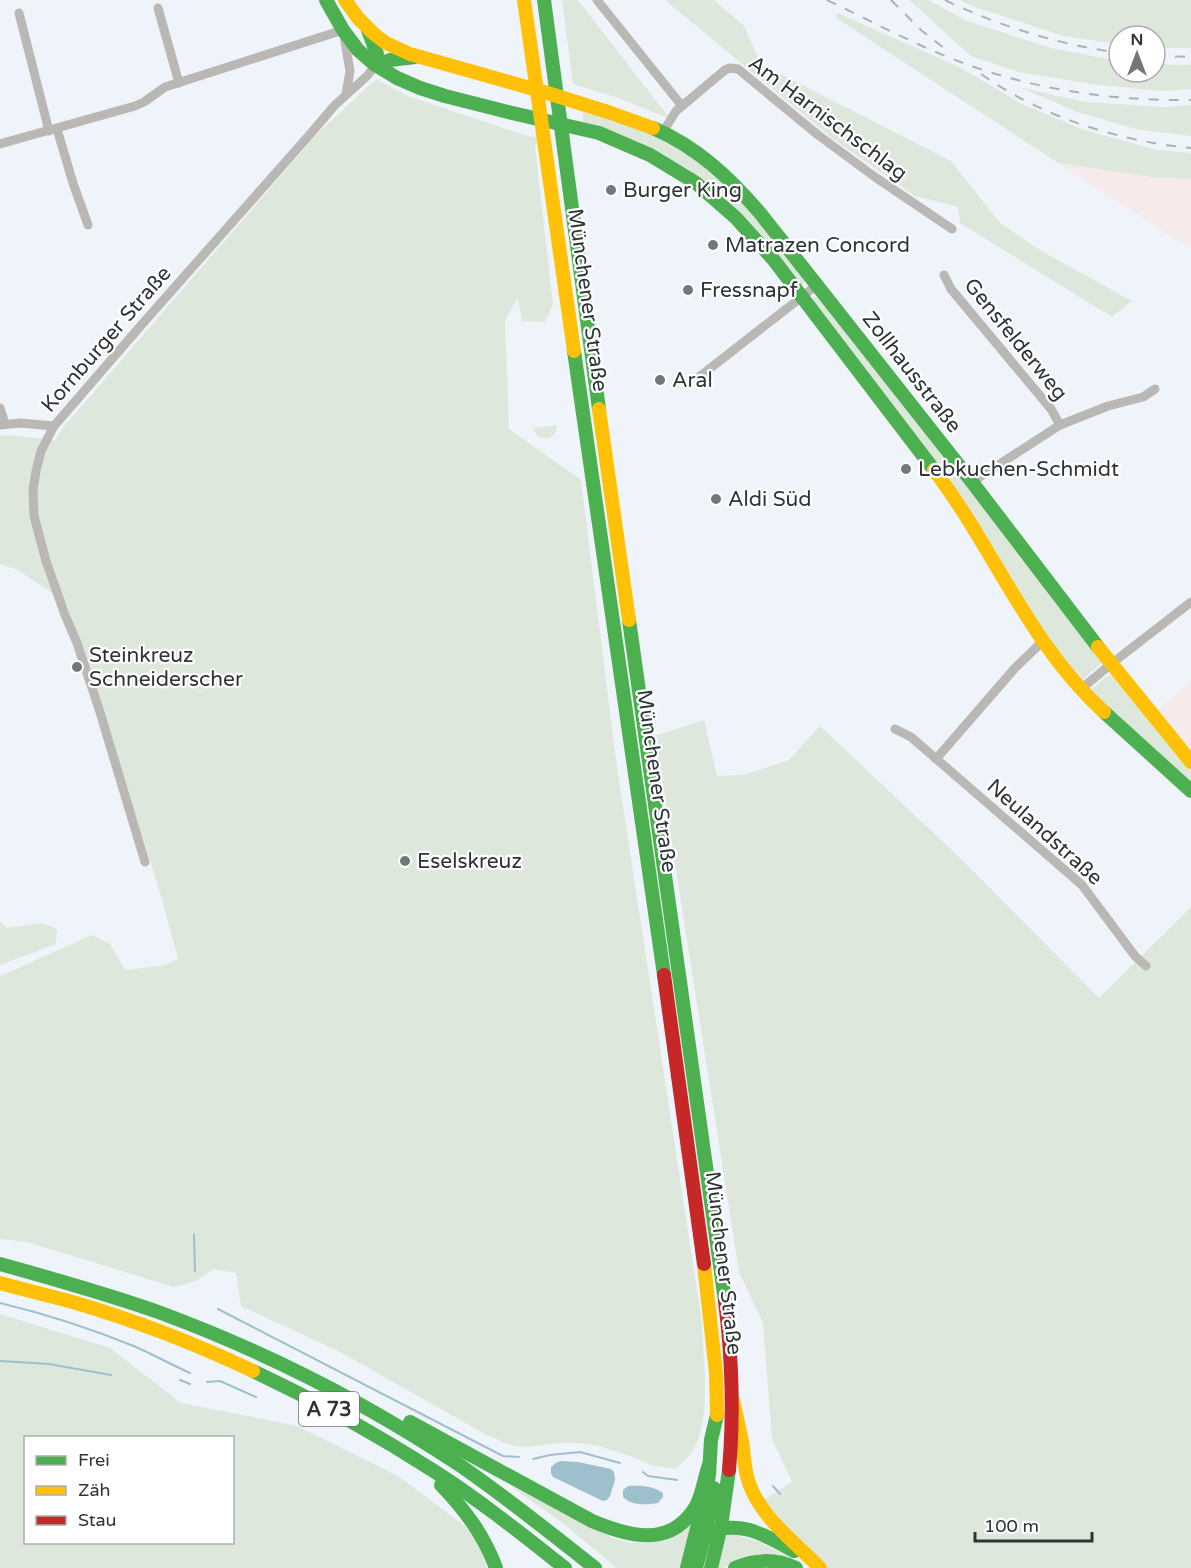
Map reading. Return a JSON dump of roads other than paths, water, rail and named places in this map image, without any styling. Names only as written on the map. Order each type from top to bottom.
[{"type":"main road","name":"Zollhausstraße","points":[[326,0],[343,30],[360,52],[396,78],[427,91],[600,134],[672,167],[697,183],[717,200],[744,225],[767,252],[956,500],[1042,642],[1058,664],[1081,689],[1191,791]]},
{"type":"main road","points":[[345,0],[366,27],[377,54],[376,65]]},
{"type":"main road","name":"Münchener Straße","points":[[524,0],[703,1250],[715,1353],[717,1415],[711,1440],[718,1466]]},
{"type":"main road","name":"Münchener Straße","points":[[544,0],[611,496],[723,1277],[730,1345],[733,1400],[696,1568]]},
{"type":"main road","name":"Zollhausstraße","points":[[366,27],[390,45],[417,56],[537,89],[616,114],[663,132],[712,164],[738,188],[766,220],[972,482],[1111,664],[1191,762]]},
{"type":"main road","points":[[376,65],[390,60],[417,56]]},
{"type":"main road","name":"A 73","points":[[0,1264],[108,1294],[204,1329],[331,1389],[455,1463],[530,1515],[595,1568]]},
{"type":"main road","name":"A 73","points":[[0,1283],[105,1313],[200,1348],[319,1404],[415,1458],[517,1529],[565,1568]]},
{"type":"main road","points":[[331,1389],[393,1412],[592,1521],[621,1533],[645,1536],[669,1531],[689,1516],[697,1503],[712,1492]]},
{"type":"main road","points":[[733,1400],[745,1468],[757,1500],[774,1523],[817,1565]]},
{"type":"main road","points":[[415,1458],[473,1520],[489,1548],[496,1568]]},
{"type":"main road","points":[[687,1568],[712,1492],[709,1474],[718,1466]]},
{"type":"main road","name":"Münchener Straße","points":[[711,1568],[721,1527],[712,1492]]},
{"type":"main road","points":[[705,1534],[712,1529],[736,1527],[763,1535],[817,1565]]},
{"type":"main road","points":[[735,1568],[762,1560],[783,1562],[796,1568]]},
{"type":"street","points":[[597,0],[682,106]]},
{"type":"street","points":[[158,8],[179,83]]},
{"type":"street","points":[[19,13],[53,130],[88,225]]},
{"type":"street","points":[[0,144],[135,106],[165,87],[343,30],[350,67],[346,94]]},
{"type":"street","name":"Kornburger Straße","points":[[145,862],[99,709],[53,582],[34,516],[33,490],[41,451],[54,426],[144,322],[346,94],[376,65]]},
{"type":"street","name":"Am Harnischschlag","points":[[663,132],[672,116],[682,106],[725,70],[738,69],[818,135],[952,229]]},
{"type":"street","name":"Gensfelderweg","points":[[944,275],[951,289],[1051,410],[1059,425]]},
{"type":"street","points":[[699,376],[817,285]]},
{"type":"street","points":[[972,482],[1059,425],[1108,406],[1143,397],[1155,390]]},
{"type":"street","points":[[0,408],[2,424],[54,426]]},
{"type":"street","points":[[1081,689],[1191,602]]},
{"type":"street","points":[[936,759],[1015,668],[1042,642]]},
{"type":"street","name":"Neulandstraße","points":[[895,729],[911,737],[1082,885],[1135,956],[1146,966]]},
{"type":"water","points":[[560,1461],[578,1462],[611,1469],[615,1480],[607,1500],[603,1501],[553,1477],[551,1467]]},
{"type":"water","points":[[628,1486],[655,1489],[663,1493],[663,1497],[658,1503],[635,1503],[623,1497],[623,1490]]},
{"type":"waterway","points":[[194,1234],[195,1271]]},
{"type":"waterway","points":[[0,1303],[103,1334],[190,1373]]},
{"type":"waterway","points":[[218,1309],[503,1456],[519,1457]]},
{"type":"waterway","points":[[0,1361],[49,1364],[111,1375]]},
{"type":"waterway","points":[[180,1380],[190,1384]]},
{"type":"waterway","points":[[207,1382],[220,1381],[256,1397]]},
{"type":"waterway","points":[[533,1459],[580,1452],[620,1463]]},
{"type":"waterway","points":[[643,1472],[648,1476],[677,1480]]},
{"type":"waterway","points":[[773,1486],[780,1494]]},
{"type":"railway","points":[[827,0],[936,52],[1000,75],[1081,93],[1136,99],[1191,100]]},
{"type":"railway","points":[[891,0],[921,30],[949,52]]},
{"type":"railway","points":[[945,0],[1030,33],[1107,51]]},
{"type":"railway","points":[[1167,56],[1191,57]]},
{"type":"railway","points":[[981,74],[1029,103],[1082,124],[1136,140],[1191,148]]},
{"type":"place","name":"Burger King","points":[[611,190]]},
{"type":"place","name":"Matrazen Concord","points":[[713,245]]},
{"type":"place","name":"Fressnapf","points":[[688,290]]},
{"type":"place","name":"Aral","points":[[660,380]]},
{"type":"place","name":"Lebkuchen-Schmidt","points":[[906,469]]},
{"type":"place","name":"Aldi Süd","points":[[716,499]]},
{"type":"place","name":"Steinkreuz Schneiderscher","points":[[77,667]]},
{"type":"place","name":"Eselskreuz","points":[[405,861]]}]
